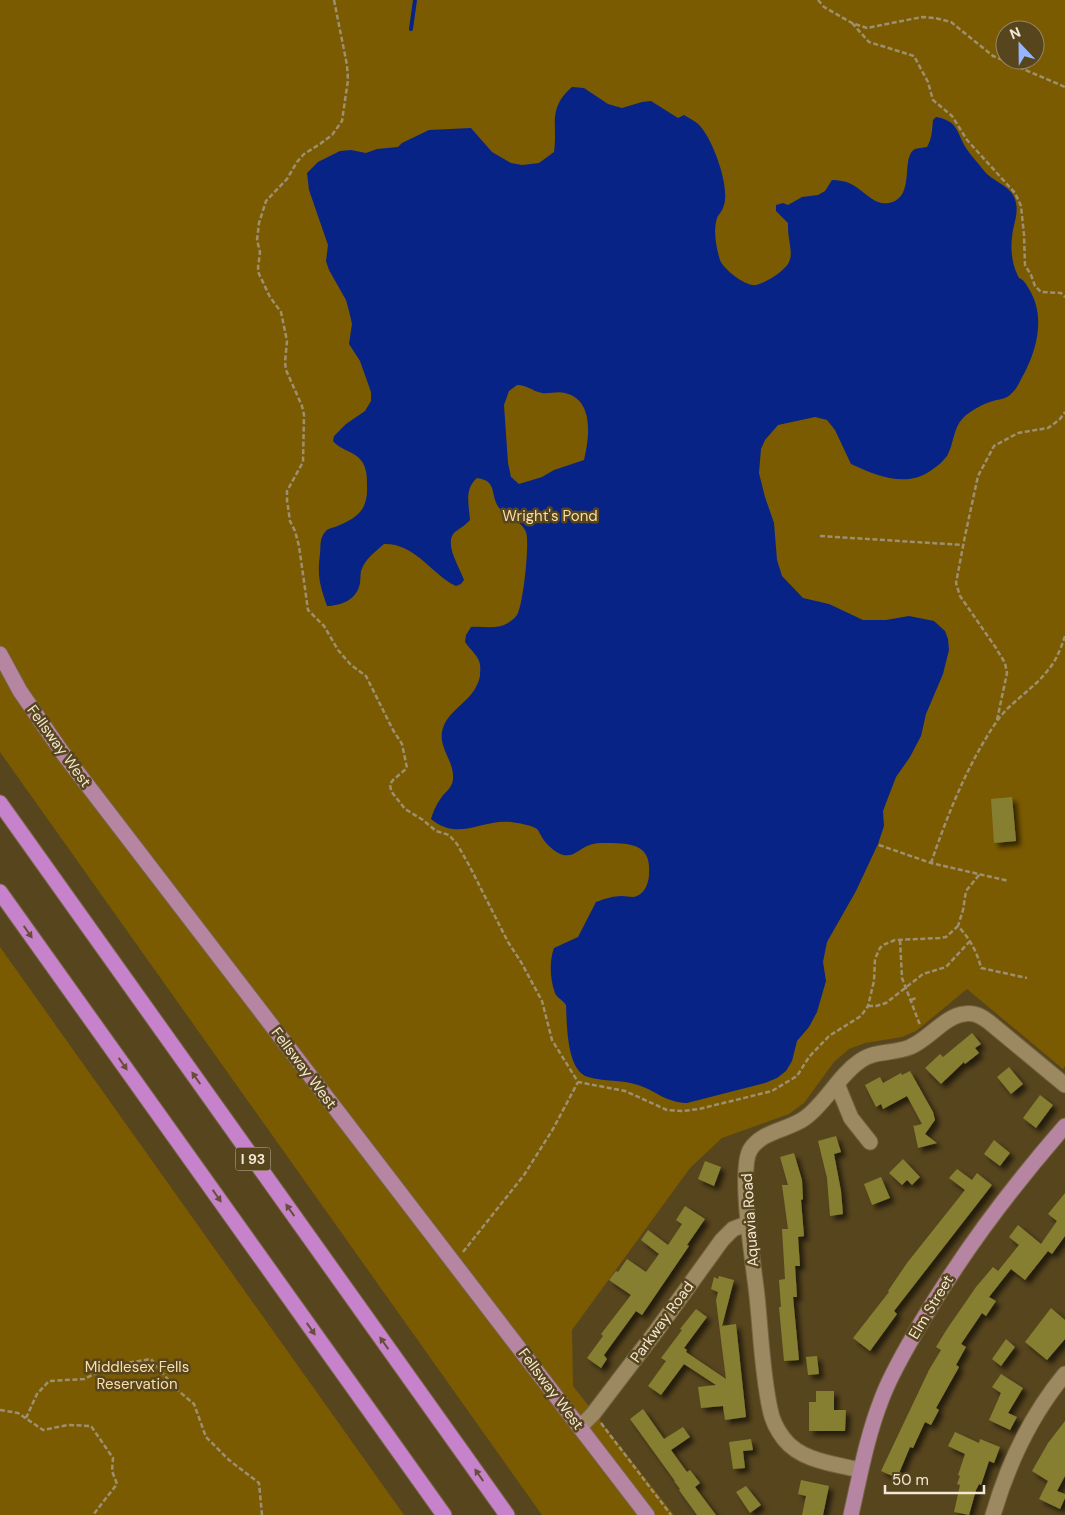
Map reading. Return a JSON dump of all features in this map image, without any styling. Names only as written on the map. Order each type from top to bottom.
[{"type":"highway","name":"I 93","points":[[0,803],[507,1515]]},
{"type":"highway","points":[[0,892],[444,1515]]},
{"type":"main road","name":"Fellsway West","points":[[0,654],[20,691],[62,752],[647,1515]]},
{"type":"main road","name":"Elm Street","points":[[851,1515],[860,1470],[874,1418],[882,1396],[896,1368],[946,1281],[970,1245],[1034,1162],[1065,1126]]},
{"type":"main road","name":"Fellsway West","points":[[617,1477],[641,1515]]},
{"type":"street","name":"Aquavia Road","points":[[860,1470],[813,1458],[796,1450],[785,1441],[774,1422],[765,1372],[749,1223],[746,1170],[750,1150],[765,1137],[804,1119],[854,1065],[863,1058],[874,1054],[904,1050],[961,1014],[970,1013],[980,1016],[1065,1085]]},
{"type":"street","points":[[836,1084],[851,1118],[870,1142]]},
{"type":"street","name":"Parkway Road","points":[[580,1427],[594,1414],[722,1240],[733,1229],[749,1223]]},
{"type":"street","points":[[993,1515],[1017,1449],[1052,1390],[1065,1374]]},
{"type":"path","points":[[334,0],[348,65],[348,80],[342,121],[332,135],[304,154],[287,178],[266,200],[259,223],[258,240],[260,252],[259,274],[270,297],[281,312],[287,341],[286,370],[304,415],[304,462],[287,491],[287,500],[290,521],[299,546],[308,610],[324,626],[338,650],[351,665],[366,676],[389,724],[402,744],[407,768],[390,784],[391,791],[405,809],[436,831],[449,835],[457,844],[542,1001],[552,1040],[578,1082],[624,1091],[666,1110],[683,1112],[779,1088],[797,1076],[814,1050],[836,1032],[861,1016],[868,1006],[874,981],[876,959],[880,948],[891,941],[946,937],[958,926],[966,891],[979,875]]},
{"type":"path","points":[[818,0],[824,7],[852,23],[867,28],[922,17],[951,22],[993,56],[1065,87]]},
{"type":"path","points":[[852,23],[869,42],[914,56],[928,82],[933,100],[952,116],[967,140],[1015,193],[1021,206],[1025,265],[1035,286],[1042,292],[1061,293],[1065,297]]},
{"type":"path","points":[[997,720],[1007,673],[1005,663],[960,596],[956,584],[978,476],[994,446],[1018,433],[1048,428],[1060,419],[1065,412]]},
{"type":"path","points":[[820,536],[963,545]]},
{"type":"path","points":[[930,864],[968,772],[997,720],[1048,670],[1060,650],[1065,636]]},
{"type":"path","points":[[879,845],[930,864],[1009,881]]},
{"type":"path","points":[[958,926],[970,941],[978,956],[981,968],[1027,978]]},
{"type":"path","points":[[900,940],[902,978],[925,1038]]},
{"type":"path","points":[[868,1006],[886,1003],[926,972],[946,967],[970,941]]},
{"type":"path","points":[[911,1000],[918,997]]},
{"type":"path","points":[[454,1264],[524,1175],[554,1130],[578,1082]]},
{"type":"path","points":[[26,1418],[36,1394],[49,1381],[84,1379],[114,1365],[151,1358],[175,1388],[194,1404],[206,1438],[229,1460],[259,1483],[262,1515]]},
{"type":"path","points":[[0,1410],[18,1413],[43,1430],[68,1425],[91,1426],[113,1458],[112,1471],[116,1484],[93,1515]]},
{"type":"path","points":[[594,1414],[671,1515]]},
{"type":"green space","name":"Wright's Pond","points":[[0,0],[1065,0],[1065,1066],[1063,1069],[967,989],[916,1031],[902,1037],[865,1043],[849,1049],[834,1062],[804,1103],[789,1114],[722,1138],[690,1168],[572,1330],[573,1386],[674,1515],[542,1515],[0,752]]},
{"type":"green space","name":"Middlesex Fells Reservation","points":[[0,947],[404,1515],[0,1515]]},
{"type":"shaded area","name":"Wright's Pond","points":[[572,87],[584,88],[608,104],[622,108],[651,101],[678,118],[684,115],[699,125],[715,152],[725,187],[724,205],[717,218],[715,228],[720,260],[725,268],[735,277],[752,285],[760,284],[774,277],[790,261],[791,251],[788,223],[776,211],[776,205],[783,203],[788,205],[802,197],[818,195],[825,191],[832,180],[851,184],[882,203],[895,201],[904,190],[911,153],[915,149],[927,147],[929,144],[933,120],[936,117],[949,121],[956,128],[970,154],[985,172],[1008,189],[1014,197],[1017,210],[1013,230],[1013,261],[1019,278],[1024,281],[1029,289],[1037,309],[1038,331],[1033,352],[1030,362],[1015,389],[1007,397],[989,402],[963,418],[957,426],[947,456],[937,466],[923,475],[903,479],[892,478],[871,473],[851,464],[835,430],[827,420],[815,417],[778,425],[765,440],[761,449],[759,473],[774,523],[777,560],[782,576],[803,598],[829,604],[863,620],[886,620],[909,616],[934,621],[945,631],[949,650],[943,674],[926,714],[921,736],[910,757],[896,777],[883,811],[884,826],[878,844],[856,891],[827,942],[823,962],[826,981],[817,1012],[809,1027],[797,1041],[792,1061],[786,1071],[777,1078],[765,1083],[687,1103],[672,1101],[645,1087],[632,1083],[594,1079],[581,1073],[575,1066],[569,1045],[566,1005],[556,995],[553,988],[551,965],[554,948],[578,937],[596,902],[622,896],[633,897],[643,892],[647,885],[649,874],[649,865],[645,853],[629,844],[597,843],[573,854],[563,855],[549,846],[537,829],[528,825],[500,822],[470,828],[451,829],[441,826],[431,819],[438,803],[451,786],[453,780],[451,764],[442,741],[443,728],[451,715],[473,692],[480,676],[480,663],[477,656],[465,642],[466,635],[471,627],[503,625],[517,615],[524,587],[527,538],[524,528],[500,509],[488,482],[477,478],[470,487],[469,492],[470,520],[454,533],[451,538],[452,550],[464,580],[461,584],[456,586],[450,583],[412,552],[394,545],[384,544],[365,563],[361,571],[357,592],[351,599],[337,605],[327,606],[319,575],[323,535],[328,529],[343,524],[355,517],[366,502],[367,477],[363,463],[356,456],[333,441],[334,436],[346,424],[365,411],[371,401],[371,392],[360,361],[349,344],[352,324],[349,311],[346,300],[326,261],[328,245],[309,190],[307,173],[318,162],[340,151],[351,150],[366,153],[377,149],[398,147],[402,143],[429,130],[471,128],[492,152],[511,163],[522,165],[539,163],[554,152],[556,110],[564,95]],"holes":[[[517,385],[542,393],[562,392],[575,397],[586,412],[588,431],[584,460],[519,484],[511,477],[508,463],[504,405],[509,391]]]},
{"type":"building","points":[[1012,797],[1016,841],[994,843],[991,799]]},
{"type":"building","points":[[972,1033],[981,1044],[975,1048],[979,1053],[965,1064],[964,1062],[941,1084],[925,1068],[940,1054],[943,1057]]},
{"type":"building","points":[[1009,1067],[1023,1084],[1011,1094],[997,1077]]},
{"type":"building","points":[[910,1071],[933,1112],[935,1120],[925,1134],[937,1143],[918,1148],[913,1124],[914,1126],[922,1124],[907,1096],[883,1109],[881,1104],[876,1107],[865,1085],[880,1077],[883,1083],[901,1073],[902,1075]]},
{"type":"building","points":[[1040,1095],[1053,1105],[1036,1128],[1023,1118]]},
{"type":"building","points":[[836,1136],[841,1152],[834,1154],[843,1214],[830,1216],[827,1178],[818,1141]]},
{"type":"building","points":[[994,1140],[1010,1153],[1000,1166],[984,1154]]},
{"type":"building","points":[[794,1153],[802,1180],[803,1199],[801,1200],[804,1236],[798,1237],[800,1266],[795,1266],[797,1297],[793,1297],[799,1360],[784,1361],[779,1307],[781,1307],[779,1280],[785,1279],[782,1229],[788,1229],[782,1185],[788,1185],[780,1157]]},
{"type":"building","points":[[903,1159],[920,1177],[912,1185],[907,1180],[902,1185],[889,1173]]},
{"type":"building","points":[[705,1161],[721,1167],[714,1186],[698,1179]]},
{"type":"building","points":[[957,1169],[972,1180],[977,1173],[992,1185],[894,1311],[897,1314],[870,1351],[853,1338],[889,1292],[907,1263],[965,1190],[949,1178]]},
{"type":"building","points":[[881,1177],[890,1198],[872,1205],[864,1184]]},
{"type":"building","points":[[1065,1193],[1065,1236],[1052,1254],[1048,1251],[1025,1280],[1011,1269],[989,1297],[996,1301],[986,1316],[982,1313],[961,1344],[966,1347],[956,1365],[959,1367],[936,1408],[939,1410],[931,1425],[925,1422],[913,1448],[910,1447],[897,1478],[881,1471],[929,1370],[941,1350],[936,1347],[947,1329],[976,1287],[993,1267],[998,1271],[1019,1245],[1009,1237],[1018,1225],[1041,1244],[1057,1221],[1048,1214]]},
{"type":"building","points":[[685,1206],[705,1219],[642,1315],[636,1311],[603,1354],[607,1359],[601,1368],[587,1358],[603,1336],[601,1334],[631,1295],[609,1280],[616,1271],[618,1272],[627,1259],[646,1272],[659,1254],[641,1240],[648,1230],[668,1245],[682,1224],[676,1220]]},
{"type":"building","points":[[719,1276],[734,1280],[722,1326],[736,1324],[746,1417],[725,1420],[723,1406],[701,1408],[698,1387],[716,1385],[684,1364],[661,1395],[648,1386],[666,1361],[661,1358],[696,1309],[707,1317],[684,1348],[687,1350],[686,1352],[726,1379],[716,1300],[718,1292],[711,1289],[714,1277],[718,1279]]},
{"type":"building","points":[[1051,1308],[1065,1320],[1065,1339],[1047,1360],[1025,1342]]},
{"type":"building","points":[[1006,1339],[1015,1347],[1001,1366],[992,1359]]},
{"type":"building","points":[[817,1356],[819,1374],[808,1375],[806,1357]]},
{"type":"building","points":[[1001,1374],[1023,1388],[1008,1413],[1017,1417],[1010,1430],[989,1420],[1001,1393],[992,1387]]},
{"type":"building","points":[[816,1391],[834,1391],[834,1410],[846,1410],[845,1431],[809,1431],[809,1402],[816,1402]]},
{"type":"building","points":[[643,1409],[664,1439],[683,1427],[690,1437],[671,1450],[687,1472],[690,1470],[700,1483],[695,1487],[716,1515],[697,1515],[630,1419]]},
{"type":"building","points":[[1065,1421],[1065,1476],[1057,1491],[1065,1494],[1065,1498],[1060,1509],[1039,1499],[1048,1481],[1032,1471],[1048,1443]]},
{"type":"building","points":[[955,1432],[979,1443],[980,1439],[1000,1447],[994,1463],[989,1461],[981,1485],[979,1484],[976,1490],[969,1515],[954,1512],[960,1485],[957,1484],[960,1476],[958,1475],[965,1454],[948,1446]]},
{"type":"building","points":[[751,1439],[753,1450],[743,1451],[745,1468],[733,1469],[729,1442]]},
{"type":"building","points":[[801,1480],[829,1486],[823,1515],[802,1515],[806,1496],[798,1494]]},
{"type":"building","points":[[746,1486],[761,1505],[750,1513],[736,1492]]},
{"type":"waterway","points":[[411,29],[415,0]]}]
